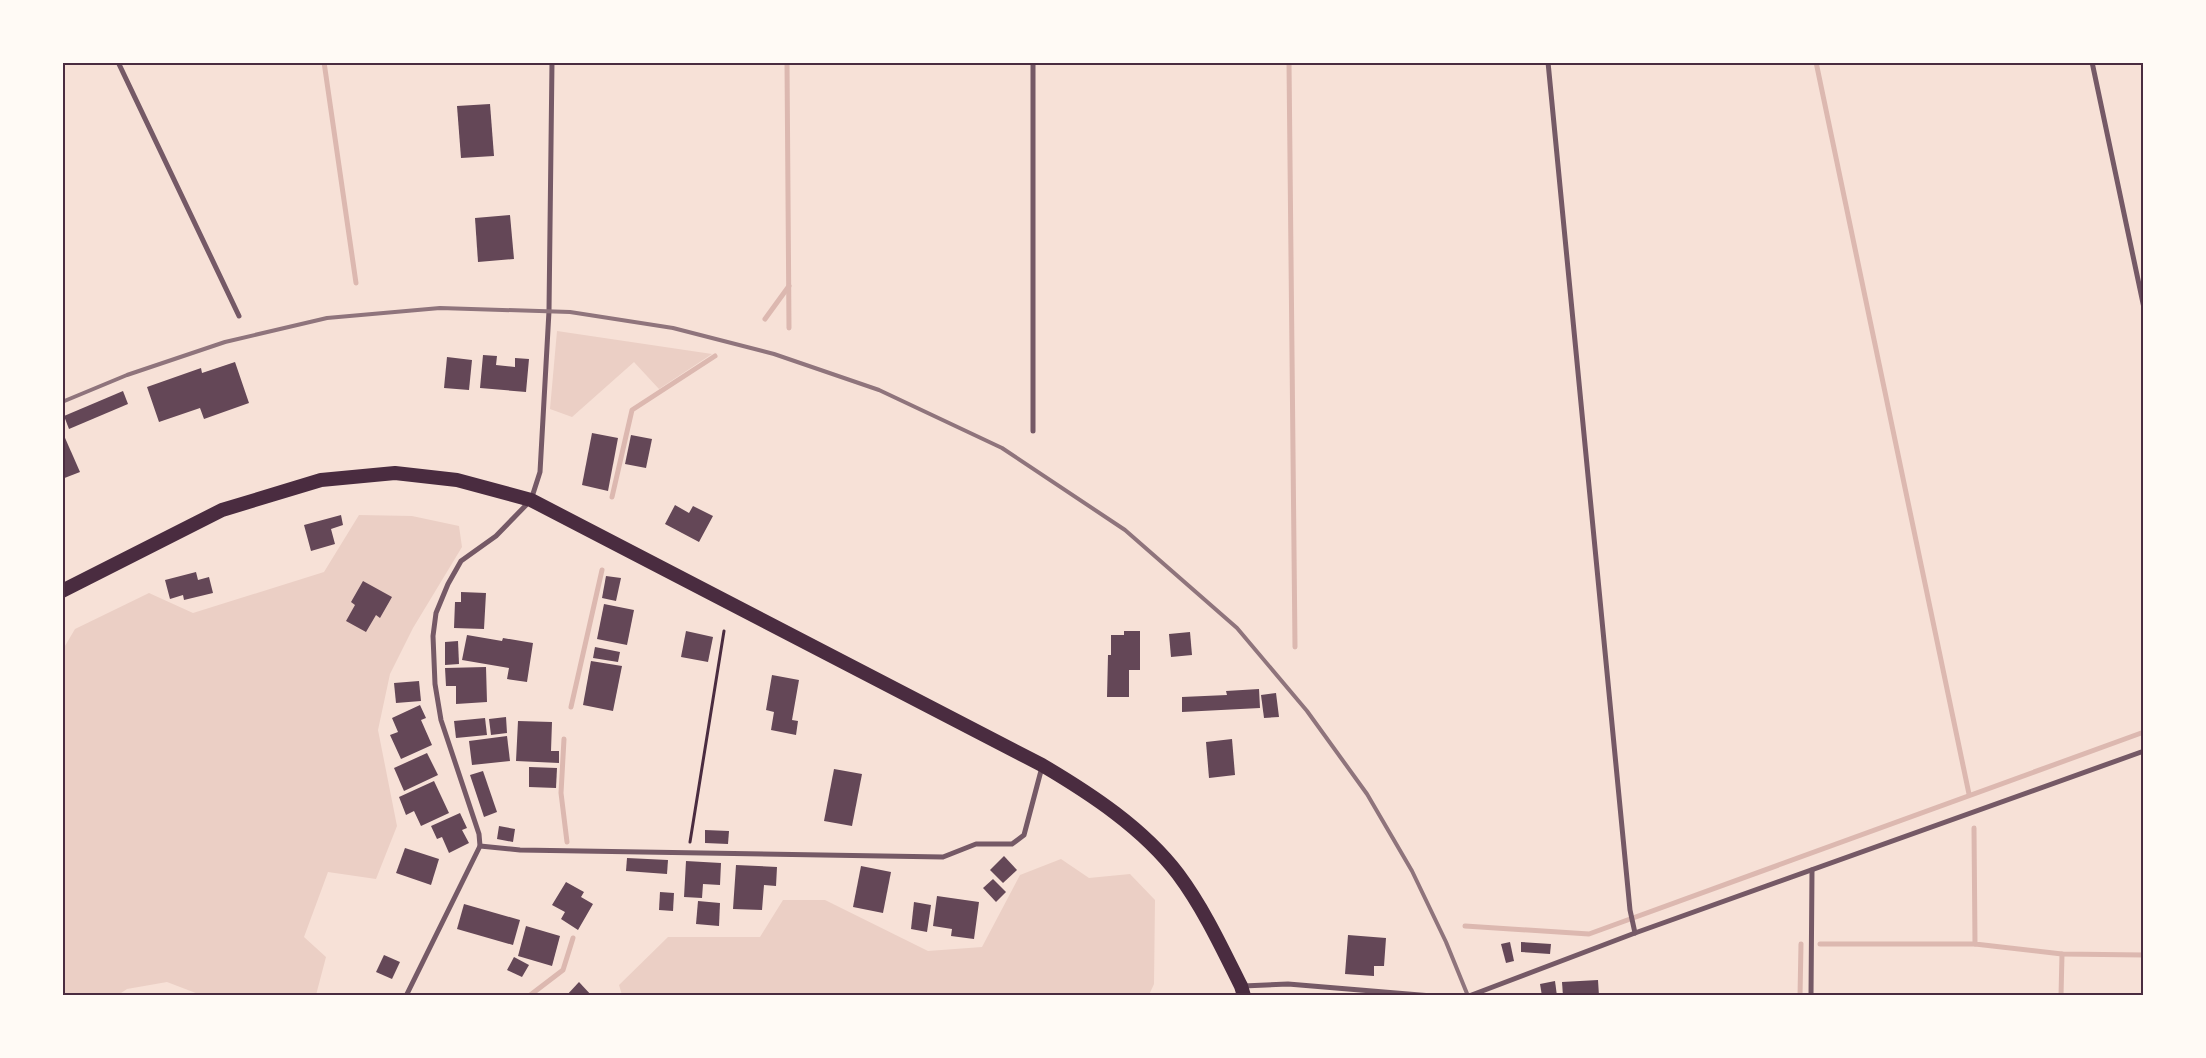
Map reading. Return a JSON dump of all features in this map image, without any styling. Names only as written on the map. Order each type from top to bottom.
[{"type":"highway","points":[[62,591],[222,510],[320,480],[395,473],[457,480],[531,500],[1042,764],[1089,793],[1137,830],[1178,873],[1209,920],[1243,991]]},
{"type":"street","points":[[118,62],[238,316]]},
{"type":"street","points":[[406,996],[480,846],[479,834],[441,720],[435,684],[433,636],[436,613],[448,584],[461,561],[496,536],[531,500],[540,472],[549,311],[552,62]]},
{"type":"street","points":[[1033,62],[1033,431]]},
{"type":"street","points":[[1548,62],[1630,910],[1635,933]]},
{"type":"street","points":[[2092,62],[2144,308]]},
{"type":"street","points":[[1469,996],[1635,933],[2144,751]]},
{"type":"street","points":[[480,846],[520,850],[943,857],[976,844],[1012,844],[1024,835],[1042,764]]},
{"type":"street","points":[[1810,996],[1812,870]]},
{"type":"street","points":[[1243,991],[1288,984],[1432,996]]},
{"type":"path","points":[[688,853],[724,632]]},
{"type":"shaded area","points":[[557,331],[712,354],[659,389],[634,362],[572,417],[550,409]]},
{"type":"shaded area","points":[[359,515],[412,516],[459,526],[462,547],[413,628],[390,674],[378,730],[397,826],[376,879],[328,872],[304,937],[326,957],[316,995],[201,995],[167,982],[127,989],[118,995],[63,996],[62,651],[75,629],[149,593],[193,613],[324,572]]},
{"type":"shaded area","points":[[1061,859],[1089,878],[1130,874],[1155,900],[1154,984],[1149,995],[622,995],[619,985],[668,937],[760,937],[783,900],[825,900],[928,951],[982,947],[1020,875]]},
{"type":"building","points":[[490,104],[494,156],[461,158],[457,106]]},
{"type":"building","points":[[510,215],[514,259],[478,262],[475,218]]},
{"type":"building","points":[[483,355],[497,356],[496,365],[515,367],[515,358],[529,359],[526,392],[480,388]]},
{"type":"building","points":[[447,357],[472,360],[469,390],[444,388]]},
{"type":"building","points":[[235,362],[249,403],[204,419],[200,408],[159,422],[147,387],[201,368],[202,373]]},
{"type":"building","points":[[123,391],[128,404],[69,429],[64,416]]},
{"type":"building","points":[[62,431],[80,472],[62,479]]},
{"type":"building","points":[[592,433],[618,438],[608,491],[582,485]]},
{"type":"building","points":[[631,435],[652,439],[646,468],[625,464]]},
{"type":"building","points":[[675,505],[689,513],[693,506],[713,516],[699,542],[665,524]]},
{"type":"building","points":[[341,515],[343,525],[331,529],[335,544],[311,551],[304,525]]},
{"type":"building","points":[[196,572],[198,580],[209,577],[213,593],[184,600],[183,595],[170,599],[165,580]]},
{"type":"building","points":[[606,576],[621,578],[616,601],[602,598]]},
{"type":"building","points":[[363,581],[392,597],[380,618],[376,615],[366,632],[346,621],[355,605],[351,602]]},
{"type":"building","points":[[461,592],[486,593],[484,629],[454,628],[455,602],[461,602]]},
{"type":"building","points":[[604,604],[634,610],[627,645],[597,639]]},
{"type":"building","points":[[686,631],[713,637],[708,662],[681,657]]},
{"type":"building","points":[[1124,631],[1140,631],[1140,670],[1129,670],[1129,697],[1107,697],[1108,655],[1111,655],[1111,635],[1124,635]]},
{"type":"building","points":[[1190,632],[1192,655],[1171,657],[1169,634]]},
{"type":"building","points":[[467,635],[502,641],[503,638],[533,643],[527,682],[507,679],[509,668],[462,660]]},
{"type":"building","points":[[458,641],[459,664],[445,665],[445,642]]},
{"type":"building","points":[[595,647],[620,652],[618,662],[593,658]]},
{"type":"building","points":[[591,661],[622,666],[613,711],[583,705]]},
{"type":"building","points":[[486,667],[487,702],[456,704],[456,686],[446,686],[445,668]]},
{"type":"building","points":[[772,675],[799,680],[792,720],[798,721],[796,735],[771,730],[774,712],[766,710]]},
{"type":"building","points":[[419,681],[421,701],[396,703],[394,683]]},
{"type":"building","points":[[1259,689],[1260,708],[1182,712],[1182,697],[1227,695],[1226,691]]},
{"type":"building","points":[[1276,693],[1279,717],[1264,718],[1261,695]]},
{"type":"building","points":[[420,705],[426,718],[421,720],[432,745],[401,759],[390,735],[398,732],[392,718]]},
{"type":"building","points":[[506,717],[507,733],[491,735],[489,719]]},
{"type":"building","points":[[485,718],[487,735],[456,738],[454,721]]},
{"type":"building","points":[[518,721],[552,722],[551,751],[559,751],[559,763],[516,761]]},
{"type":"building","points":[[507,736],[510,761],[472,765],[469,741]]},
{"type":"building","points":[[1232,739],[1235,775],[1209,778],[1206,742]]},
{"type":"building","points":[[427,753],[438,775],[404,791],[394,768]]},
{"type":"building","points":[[529,767],[557,768],[556,788],[529,787]]},
{"type":"building","points":[[834,769],[862,774],[852,826],[824,821]]},
{"type":"building","points":[[483,771],[497,812],[484,817],[470,775]]},
{"type":"building","points":[[434,781],[449,813],[421,826],[414,811],[406,815],[399,797]]},
{"type":"building","points":[[460,813],[467,828],[462,830],[469,843],[449,853],[442,837],[437,839],[431,826]]},
{"type":"building","points":[[499,826],[515,829],[513,842],[497,839]]},
{"type":"building","points":[[705,830],[729,831],[728,844],[705,843]]},
{"type":"building","points":[[405,848],[439,859],[431,885],[396,873]]},
{"type":"building","points":[[1004,856],[1017,870],[1003,883],[990,870]]},
{"type":"building","points":[[627,858],[668,860],[667,874],[626,871]]},
{"type":"building","points":[[686,861],[721,863],[720,885],[703,884],[702,898],[684,897]]},
{"type":"building","points":[[736,865],[777,867],[776,886],[764,885],[762,910],[733,909]]},
{"type":"building","points":[[861,866],[891,872],[883,913],[853,907]]},
{"type":"building","points":[[993,879],[1006,892],[996,902],[983,888]]},
{"type":"building","points":[[566,882],[584,892],[581,897],[593,904],[578,930],[561,919],[565,912],[552,905]]},
{"type":"building","points":[[660,892],[674,893],[673,911],[659,910]]},
{"type":"building","points":[[937,896],[979,902],[974,939],[951,936],[952,929],[933,926]]},
{"type":"building","points":[[698,901],[720,903],[719,926],[696,924]]},
{"type":"building","points":[[914,902],[931,905],[927,932],[911,929]]},
{"type":"building","points":[[464,904],[520,920],[513,945],[457,929]]},
{"type":"building","points":[[526,926],[560,936],[552,966],[518,956]]},
{"type":"building","points":[[1348,935],[1386,938],[1384,966],[1374,966],[1374,976],[1345,974]]},
{"type":"building","points":[[1510,942],[1514,961],[1506,963],[1501,944]]},
{"type":"building","points":[[1521,942],[1551,944],[1550,954],[1521,952]]},
{"type":"building","points":[[384,955],[400,962],[392,979],[376,972]]},
{"type":"building","points":[[514,957],[529,965],[522,977],[507,970]]},
{"type":"building","points":[[1598,980],[1599,996],[1563,996],[1562,982]]},
{"type":"building","points":[[1555,981],[1557,996],[1542,996],[1540,984]]},
{"type":"building","points":[[579,982],[592,996],[566,996]]},
{"type":"waterway","points":[[324,62],[356,283]]},
{"type":"waterway","points":[[787,62],[789,328]]},
{"type":"waterway","points":[[1289,62],[1295,647]]},
{"type":"waterway","points":[[1816,62],[1969,794]]},
{"type":"waterway","points":[[765,319],[789,286]]},
{"type":"waterway","points":[[612,497],[632,410],[715,356]]},
{"type":"waterway","points":[[571,707],[602,570]]},
{"type":"waterway","points":[[1465,926],[1589,934],[2144,732]]},
{"type":"waterway","points":[[564,739],[561,793],[567,842]]},
{"type":"waterway","points":[[1974,828],[1975,944],[2062,954],[2144,955]]},
{"type":"waterway","points":[[529,996],[563,970],[573,938]]},
{"type":"waterway","points":[[1800,996],[1801,944]]},
{"type":"waterway","points":[[1820,944],[1975,944]]},
{"type":"waterway","points":[[2061,996],[2062,954]]},
{"type":"railway","points":[[62,402],[127,375],[225,342],[327,318],[440,308],[570,312],[673,328],[774,354],[879,390],[1002,448],[1125,530],[1237,628],[1307,711],[1367,794],[1412,871],[1446,942],[1468,996]]}]
